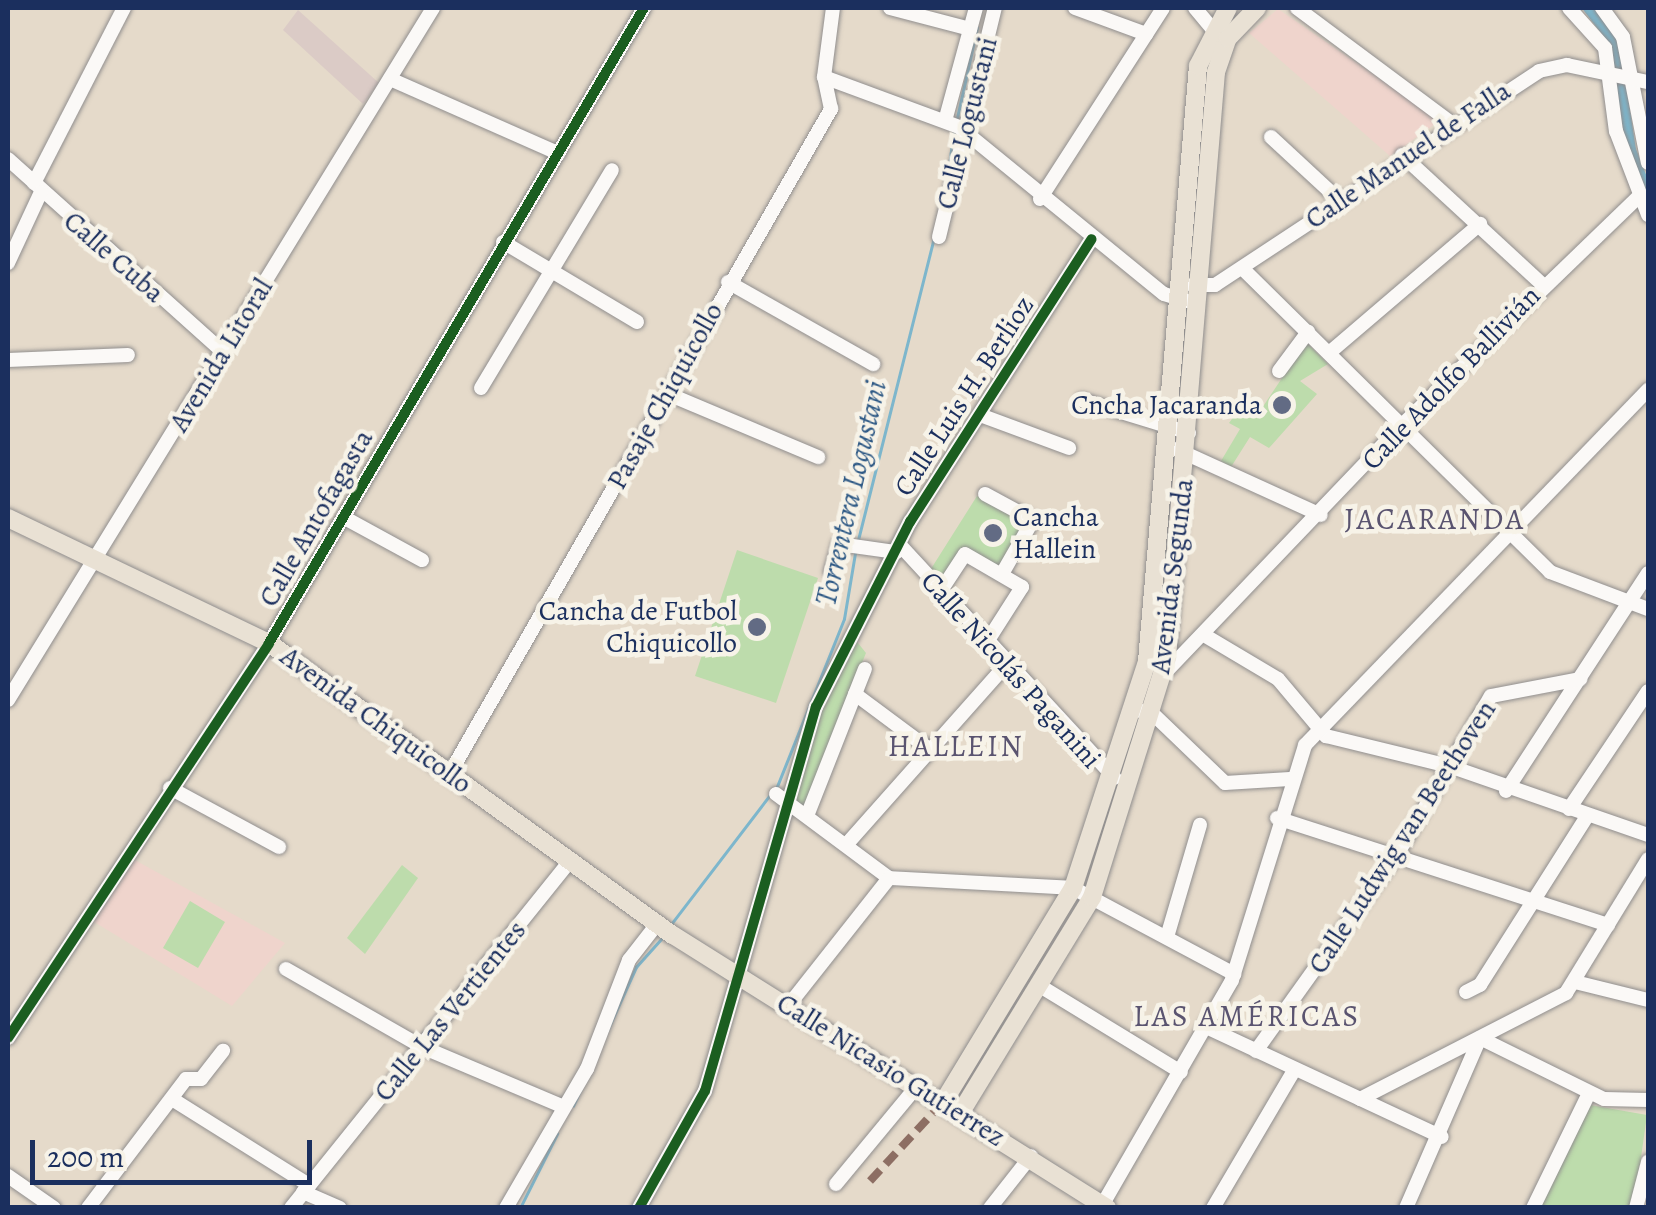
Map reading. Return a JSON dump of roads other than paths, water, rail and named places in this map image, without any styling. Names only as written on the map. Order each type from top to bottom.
[{"type":"main road","name":"Avenida Segunda","points":[[961,1112],[1092,898],[1161,678],[1189,433],[1189,293],[1198,66],[1212,28],[1228,8]]},
{"type":"main road","name":"Avenida Segunda","points":[[944,1101],[1073,888],[1138,686],[1152,628],[1168,438],[1216,72],[1228,38],[1256,8]]},
{"type":"main road","name":"Avenida Chiquicollo","points":[[8,518],[269,643],[663,928]]},
{"type":"main road","name":"Calle Nicasio Gutierrez","points":[[663,928],[1108,1206]]},
{"type":"street","points":[[8,263],[37,188],[124,8]]},
{"type":"street","name":"Avenida Litoral","points":[[8,700],[432,8]]},
{"type":"street","name":"Calle Antofagasta","points":[[8,1038],[269,643],[644,8]]},
{"type":"street","name":"Pasaje Chiquicollo","points":[[450,774],[728,282],[831,110],[824,77],[833,8]]},
{"type":"street","points":[[890,8],[970,29]]},
{"type":"street","name":"Calle Logustani","points":[[939,238],[976,8]]},
{"type":"street","name":"Calle Logustani","points":[[955,126],[995,8]]},
{"type":"street","points":[[1074,8],[1146,34]]},
{"type":"street","points":[[1040,199],[1163,8]]},
{"type":"street","points":[[1194,8],[1212,28]]},
{"type":"street","points":[[1297,8],[1450,122]]},
{"type":"street","points":[[1570,8],[1601,38],[1621,76],[1648,163]]},
{"type":"street","points":[[1602,8],[1623,37],[1616,131],[1648,215]]},
{"type":"street","name":"Calle Manuel de Falla","points":[[1189,293],[1242,268],[1450,122],[1550,66],[1648,82]]},
{"type":"street","points":[[824,77],[955,126],[1092,238],[1189,293]]},
{"type":"street","points":[[390,78],[558,152]]},
{"type":"street","points":[[1271,137],[1339,200]]},
{"type":"street","points":[[1402,155],[1542,284]]},
{"type":"street","name":"Calle Cuba","points":[[8,159],[224,352]]},
{"type":"street","points":[[482,388],[612,170]]},
{"type":"street","name":"Calle Adolfo Ballivián","points":[[1138,686],[1161,678],[1321,515],[1398,429],[1542,284],[1640,195]]},
{"type":"street","points":[[1328,353],[1480,224]]},
{"type":"street","name":"Calle Luis H. Berlioz","points":[[639,1208],[705,1091],[782,798],[816,707],[898,548],[1092,238]]},
{"type":"street","points":[[503,242],[638,322]]},
{"type":"street","points":[[1242,268],[1398,429],[1550,572],[1632,598],[1648,609]]},
{"type":"street","points":[[728,282],[872,364]]},
{"type":"street","points":[[1279,371],[1308,332]]},
{"type":"street","points":[[8,360],[128,355]]},
{"type":"street","points":[[1108,1206],[1234,974],[1290,778],[1316,728],[1648,390]]},
{"type":"street","points":[[668,394],[818,457]]},
{"type":"street","points":[[1082,400],[1168,438],[1187,452],[1321,515]]},
{"type":"street","points":[[980,415],[1069,448]]},
{"type":"street","points":[[1168,438],[1189,433]]},
{"type":"street","points":[[985,494],[1033,520],[1002,574]]},
{"type":"street","points":[[343,517],[422,560]]},
{"type":"street","points":[[832,572],[839,544],[898,548]]},
{"type":"street","name":"Calle Nicolás Paganini","points":[[898,548],[1108,776],[1131,782]]},
{"type":"street","points":[[940,592],[965,554],[1022,587],[986,642]]},
{"type":"street","points":[[1506,790],[1648,574]]},
{"type":"street","points":[[1204,635],[1278,679],[1316,728],[1449,766],[1506,790],[1648,835]]},
{"type":"street","points":[[846,845],[1005,666]]},
{"type":"street","points":[[807,816],[865,669]]},
{"type":"street","name":"Calle Ludwig van Beethoven","points":[[1256,1051],[1398,854],[1498,692],[1580,679]]},
{"type":"street","points":[[1569,810],[1648,691]]},
{"type":"street","points":[[855,694],[930,750]]},
{"type":"street","points":[[1130,710],[1152,713],[1226,783],[1290,778]]},
{"type":"street","points":[[170,788],[279,848]]},
{"type":"street","points":[[782,798],[889,878],[1073,888],[1234,974]]},
{"type":"street","points":[[1466,992],[1534,902],[1588,815]]},
{"type":"street","points":[[1277,818],[1398,854],[1608,926]]},
{"type":"street","points":[[1167,937],[1200,825]]},
{"type":"street","points":[[1360,1099],[1480,1038],[1575,982],[1648,859]]},
{"type":"street","name":"Calle Las Vertientes","points":[[290,1208],[570,860]]},
{"type":"street","points":[[788,1006],[889,878]]},
{"type":"street","points":[[506,1208],[564,1107],[630,960],[663,928]]},
{"type":"street","points":[[286,969],[422,1047],[564,1107]]},
{"type":"street","points":[[1575,982],[1648,1000]]},
{"type":"street","points":[[1040,986],[1181,1072]]},
{"type":"street","points":[[1206,1027],[1442,1137]]},
{"type":"street","points":[[1480,1038],[1589,1093],[1648,1100]]},
{"type":"street","points":[[1406,1208],[1442,1137],[1480,1038]]},
{"type":"street","points":[[88,1208],[172,1100],[223,1051]]},
{"type":"street","points":[[1213,1208],[1295,1069]]},
{"type":"street","points":[[836,1184],[918,1085]]},
{"type":"street","points":[[1533,1208],[1589,1093]]},
{"type":"street","points":[[172,1100],[340,1208]]},
{"type":"street","points":[[990,1208],[1031,1156]]},
{"type":"street","points":[[1636,1208],[1647,1183],[1648,1162]]},
{"type":"street","points":[[8,1176],[54,1208]]},
{"type":"waterway","points":[[1588,8],[1615,43],[1631,150],[1648,193]]},
{"type":"waterway","name":"Torrentera Logustani","points":[[957,118],[977,28]]},
{"type":"waterway","name":"Torrentera Logustani","points":[[948,172],[954,130]]},
{"type":"waterway","name":"Torrentera Logustani","points":[[858,540],[934,238]]},
{"type":"waterway","name":"Torrentera Logustani","points":[[776,789],[844,619],[855,553]]},
{"type":"waterway","name":"Torrentera Logustani","points":[[672,923],[770,795]]},
{"type":"waterway","name":"Torrentera Logustani","points":[[573,1106],[636,967],[662,938]]},
{"type":"waterway","name":"Torrentera Logustani","points":[[520,1208],[557,1134]]},
{"type":"place","name":"Cncha Jacaranda","points":[[1282,405]]},
{"type":"place","name":"Cancha Hallein","points":[[993,533]]},
{"type":"place","name":"Cancha de Futbol Chiquicollo","points":[[757,627]]},
{"type":"district","name":"JACARANDA","points":[[1435,519]]},
{"type":"district","name":"HALLEIN","points":[[956,746]]},
{"type":"district","name":"LAS AMÉRICAS","points":[[1247,1016]]}]
